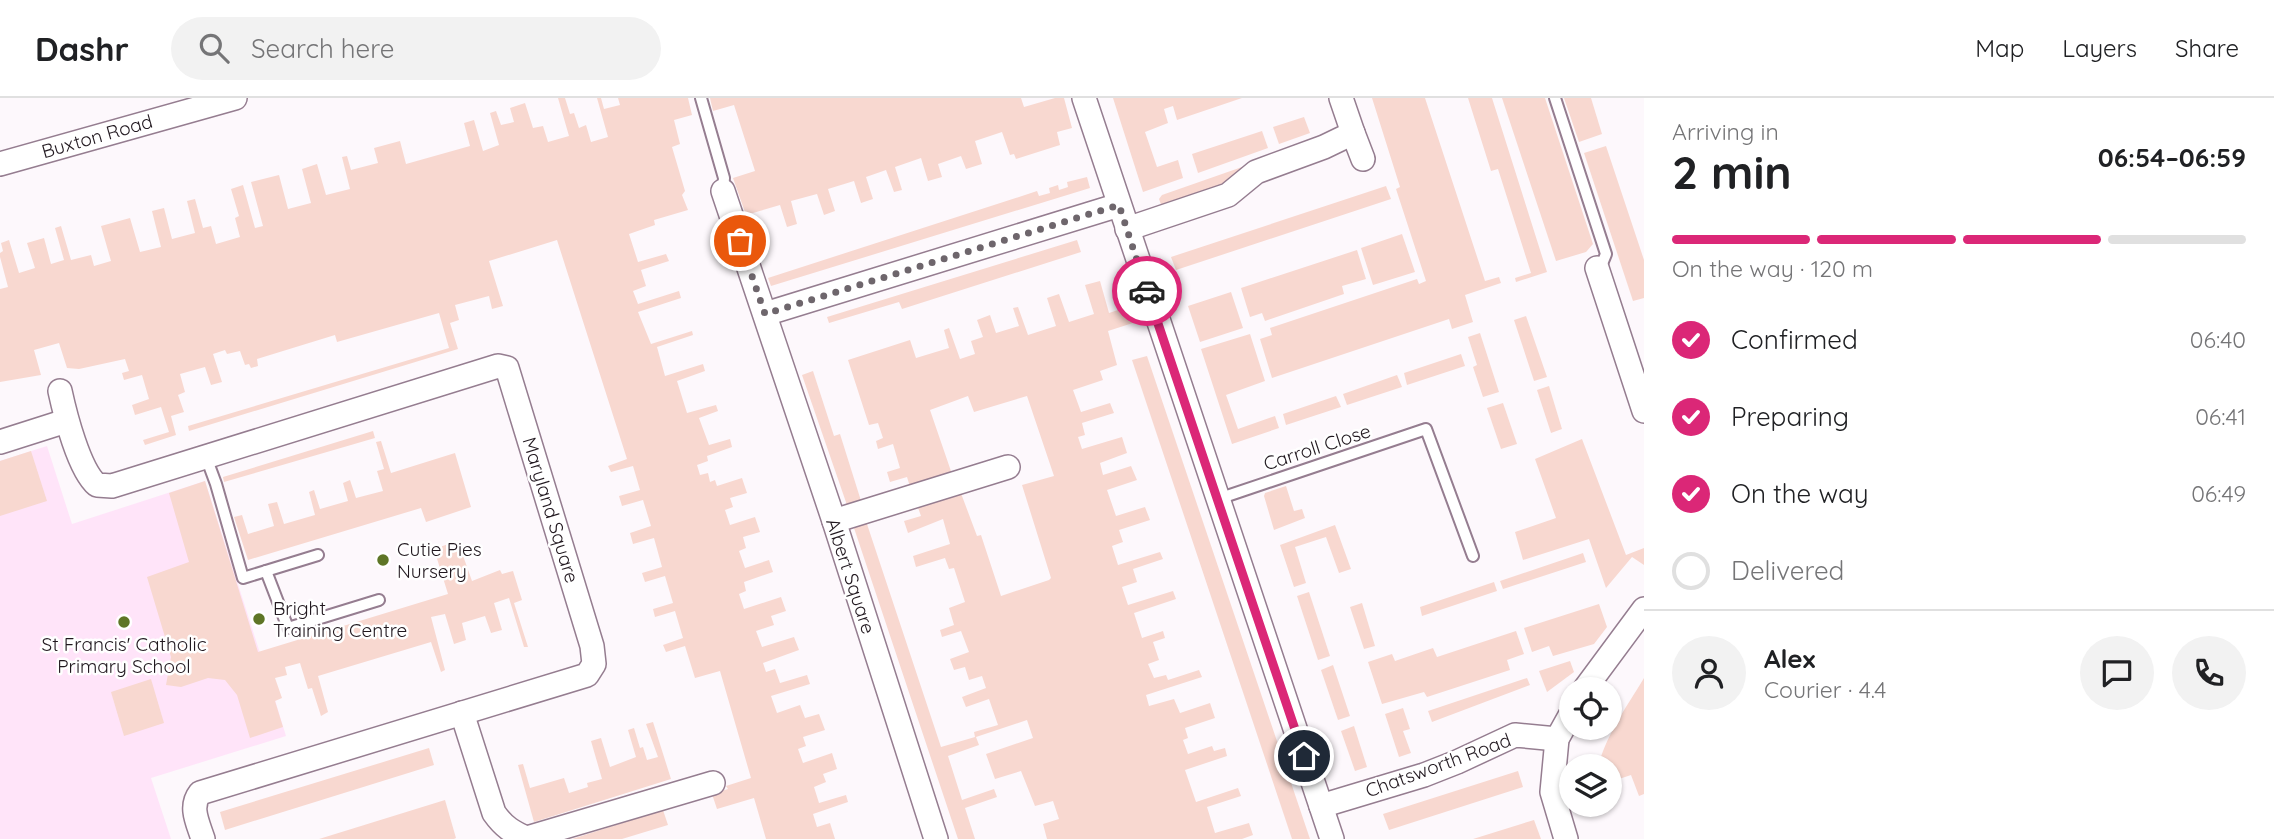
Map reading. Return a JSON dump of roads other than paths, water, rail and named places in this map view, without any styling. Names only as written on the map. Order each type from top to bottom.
[{"type":"street","name":"Buxton Road","points":[[0,164],[235,98]]},
{"type":"street","points":[[1084,98],[1332,839]]},
{"type":"street","points":[[1341,98],[1363,159]]},
{"type":"street","points":[[1127,229],[1228,195],[1256,172],[1324,147],[1353,133]]},
{"type":"street","name":"Albert Square","points":[[723,191],[834,521],[936,839]]},
{"type":"street","points":[[765,314],[1119,205]]},
{"type":"street","points":[[1597,270],[1644,411]]},
{"type":"street","name":"Maryland Square","points":[[66,421],[88,473],[97,485],[112,486],[498,366],[507,368],[592,646],[594,664],[587,676],[200,793],[195,800],[194,809],[203,839]]},
{"type":"street","points":[[0,442],[66,421],[60,391]]},
{"type":"street","points":[[834,521],[1008,467]]},
{"type":"street","points":[[1594,677],[1644,609]]},
{"type":"street","points":[[462,713],[494,813],[512,833],[528,839],[713,783]]},
{"type":"street","name":"Chatsworth Road","points":[[1321,806],[1424,775],[1515,735],[1557,738]]},
{"type":"street","points":[[1559,735],[1552,792],[1566,839]]},
{"type":"lane","name":"Albert Square","points":[[701,98],[723,178],[723,191]]},
{"type":"lane","points":[[1555,98],[1606,254],[1597,270]]},
{"type":"lane","points":[[695,129],[708,123]]},
{"type":"lane","name":"Carroll Close","points":[[1219,499],[1426,429],[1473,556]]},
{"type":"lane","points":[[206,457],[243,578],[318,555]]},
{"type":"lane","points":[[266,571],[288,628],[379,600]]},
{"type":"place","name":"Cutie Pies Nursery","points":[[383,560]]},
{"type":"place","name":"Bright Training Centre","points":[[259,619]]},
{"type":"place","name":"St Francis' Catholic Primary School","points":[[124,622]]}]
